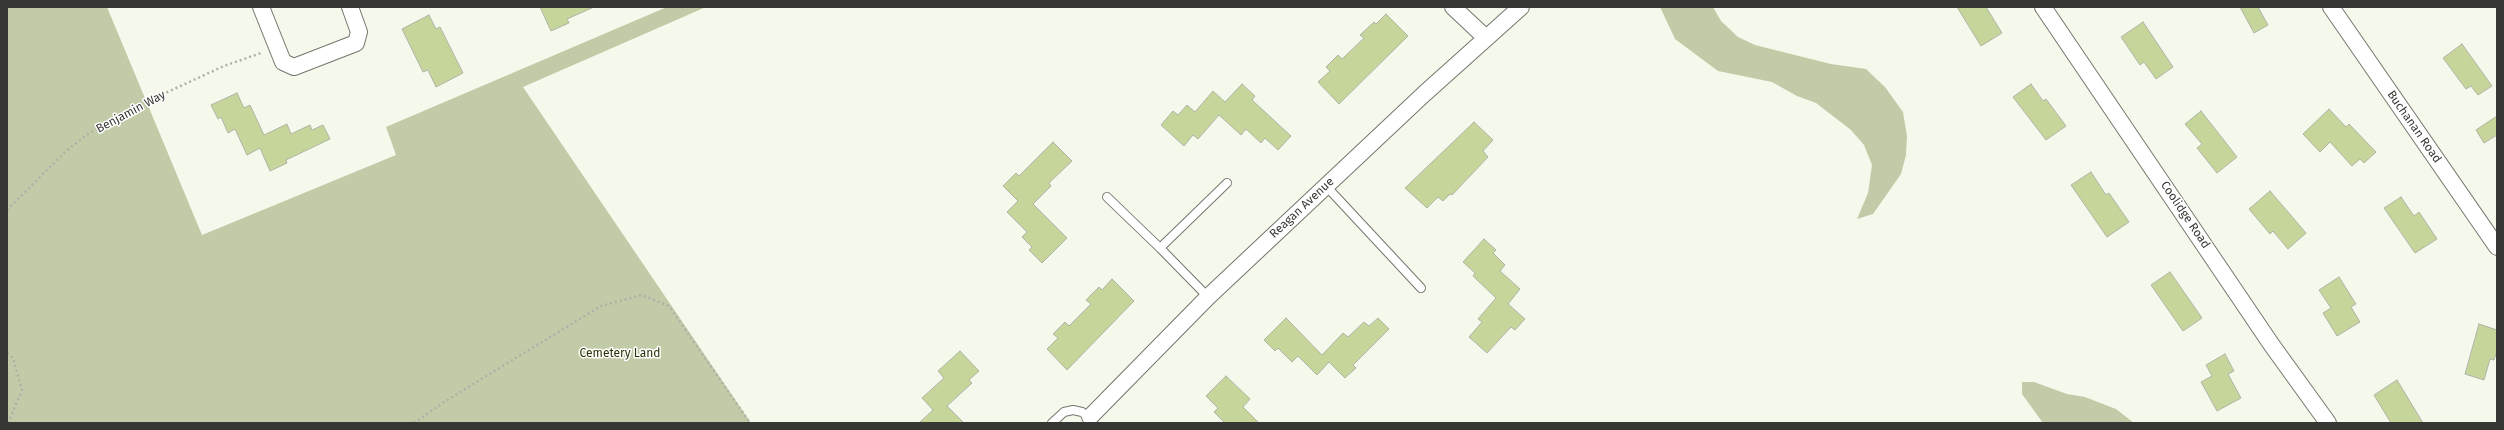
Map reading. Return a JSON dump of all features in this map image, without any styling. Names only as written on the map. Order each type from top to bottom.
[{"type":"street","points":[[261,7],[276,48],[283,62],[294,67],[356,43],[359,32],[350,7]]},
{"type":"street","points":[[1453,7],[1486,38]]},
{"type":"street","name":"Reagan Avenue","points":[[1092,420],[1208,297],[1326,186],[1521,7]]},
{"type":"street","name":"Coolidge Road","points":[[2043,7],[2271,344],[2328,423]]},
{"type":"street","name":"Buchanan Road","points":[[2332,7],[2497,247]]},
{"type":"lane","points":[[1160,248],[1226,183]]},
{"type":"lane","points":[[1326,186],[1421,288]]},
{"type":"lane","points":[[1107,197],[1208,297]]},
{"type":"lane","points":[[1052,423],[1060,414],[1073,410],[1082,412],[1092,420]]},
{"type":"path","name":"Benjamin Way","points":[[7,210],[66,151],[88,134],[155,98],[236,61],[276,48]]},
{"type":"path","points":[[414,423],[447,400],[602,306],[642,294],[669,306],[750,423]]},
{"type":"path","points":[[7,353],[13,358],[22,390],[8,423]]},
{"type":"green space","name":"Cemetery Land","points":[[7,7],[107,7],[202,235],[396,155],[386,127],[667,7],[706,7],[523,87],[751,423],[7,423]]},
{"type":"green space","points":[[1660,7],[1713,7],[1721,21],[1738,37],[1755,45],[1831,64],[1866,69],[1885,87],[1903,112],[1907,136],[1906,155],[1901,174],[1873,214],[1857,219],[1868,193],[1872,165],[1864,145],[1851,130],[1816,103],[1797,96],[1772,82],[1718,71],[1675,39]]},
{"type":"green space","points":[[2022,382],[2034,382],[2067,394],[2085,397],[2116,409],[2134,423],[2043,423],[2022,394]]},
{"type":"building","points":[[540,7],[594,7],[567,19],[569,23],[551,31]]},
{"type":"building","points":[[1957,7],[1986,7],[2002,33],[1981,46]]},
{"type":"building","points":[[2240,7],[2258,7],[2268,25],[2254,33]]},
{"type":"building","points":[[1386,14],[1408,36],[1339,104],[1318,82],[1330,71],[1326,67],[1338,55],[1342,59],[1364,38],[1360,35],[1374,22],[1376,24]]},
{"type":"building","points":[[429,15],[436,29],[440,27],[463,73],[436,87],[428,70],[423,72],[402,29]]},
{"type":"building","points":[[2143,22],[2173,67],[2156,79],[2144,62],[2140,65],[2121,37]]},
{"type":"building","points":[[2462,44],[2492,86],[2478,95],[2471,86],[2466,89],[2443,58]]},
{"type":"building","points":[[1242,84],[1255,96],[1252,100],[1291,136],[1278,150],[1265,138],[1261,143],[1246,129],[1241,135],[1219,115],[1198,139],[1193,135],[1184,146],[1161,125],[1173,111],[1178,115],[1187,105],[1195,112],[1213,91],[1225,102]]},
{"type":"building","points":[[2031,84],[2043,101],[2046,99],[2066,126],[2046,140],[2013,97]]},
{"type":"building","points":[[237,93],[244,108],[250,105],[264,135],[287,124],[291,134],[310,125],[312,130],[323,125],[330,139],[286,160],[287,163],[270,171],[260,148],[247,155],[235,129],[228,133],[221,117],[218,119],[211,105]]},
{"type":"building","points":[[2329,109],[2346,127],[2349,124],[2376,152],[2364,163],[2360,159],[2352,166],[2330,142],[2320,152],[2303,134]]},
{"type":"building","points":[[2201,111],[2237,157],[2217,173],[2197,148],[2202,144],[2185,124]]},
{"type":"building","points":[[2497,116],[2497,135],[2484,143],[2476,130]]},
{"type":"building","points":[[1474,122],[1493,140],[1483,151],[1488,157],[1452,195],[1450,194],[1443,201],[1438,197],[1427,208],[1405,188]]},
{"type":"building","points":[[1053,142],[1072,161],[1049,183],[1051,186],[1033,204],[1067,238],[1042,263],[1029,250],[1032,247],[1022,237],[1027,232],[1007,212],[1018,201],[1003,186],[1016,173],[1019,176]]},
{"type":"building","points":[[2091,172],[2106,195],[2109,193],[2129,222],[2107,237],[2071,185]]},
{"type":"building","points":[[2270,191],[2306,233],[2288,249],[2273,231],[2270,234],[2249,209]]},
{"type":"building","points":[[2401,197],[2414,216],[2419,212],[2437,239],[2415,253],[2384,208]]},
{"type":"building","points":[[1484,239],[1496,250],[1493,253],[1505,265],[1500,271],[1520,289],[1508,304],[1525,319],[1515,330],[1511,327],[1487,353],[1469,337],[1482,322],[1478,319],[1496,298],[1473,276],[1475,273],[1463,262]]},
{"type":"building","points":[[2170,272],[2202,318],[2183,331],[2151,285]]},
{"type":"building","points":[[2339,277],[2356,304],[2351,307],[2360,322],[2337,336],[2323,313],[2331,308],[2319,290]]},
{"type":"building","points":[[1112,279],[1134,301],[1067,370],[1047,349],[1058,338],[1053,334],[1065,322],[1069,326],[1091,304],[1086,300],[1099,287],[1102,290]]},
{"type":"building","points":[[1286,318],[1322,355],[1343,333],[1348,337],[1364,322],[1369,326],[1378,318],[1389,329],[1353,365],[1356,368],[1345,378],[1329,362],[1317,375],[1298,356],[1292,362],[1278,348],[1275,351],[1264,340]]},
{"type":"building","points":[[2479,324],[2497,330],[2497,351],[2494,360],[2490,359],[2484,380],[2465,374]]},
{"type":"building","points":[[960,351],[979,371],[969,380],[972,383],[947,406],[964,423],[919,423],[933,410],[922,398],[944,378],[938,371]]},
{"type":"building","points":[[2225,354],[2234,371],[2228,374],[2241,398],[2217,411],[2201,382],[2212,376],[2206,365]]},
{"type":"building","points":[[1226,376],[1250,399],[1243,407],[1259,423],[1225,423],[1214,412],[1218,408],[1206,396]]},
{"type":"building","points":[[2397,380],[2423,423],[2391,423],[2374,395]]}]
